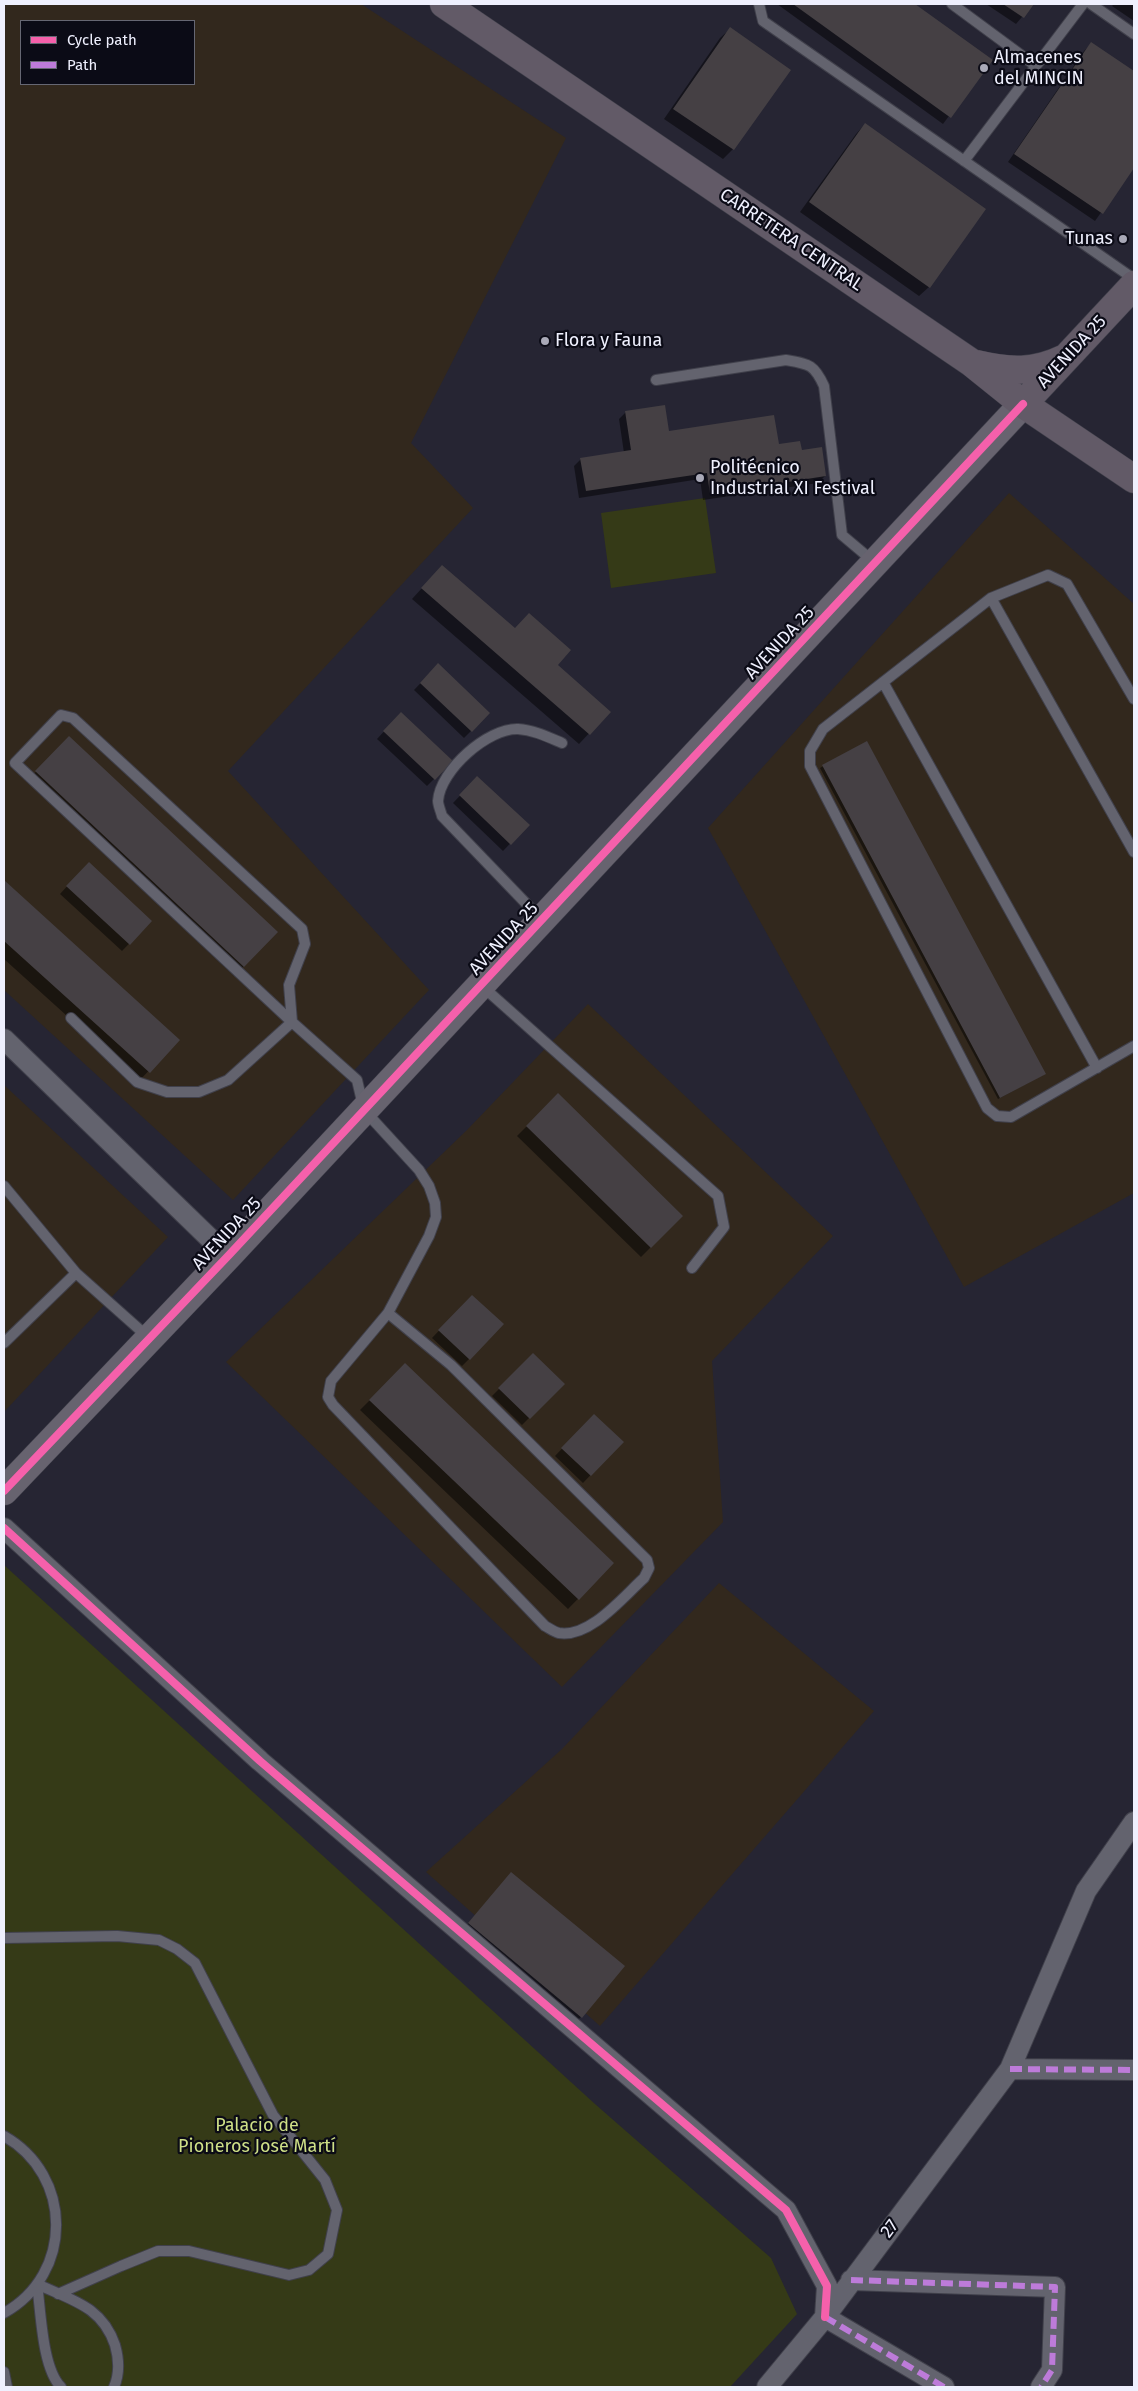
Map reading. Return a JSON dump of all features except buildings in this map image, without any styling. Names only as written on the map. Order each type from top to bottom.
[{"type":"main road","name":"CARRETERA CENTRAL","points":[[444,4],[972,363],[1023,404],[1134,479]]},
{"type":"main road","name":"AVENIDA 25","points":[[1023,404],[1134,285]]},
{"type":"main road","points":[[972,363],[1006,371],[1048,366],[1067,357]]},
{"type":"street","name":"AVENIDA 25","points":[[4,1491],[228,1256],[1023,404]]},
{"type":"street","points":[[4,1039],[228,1256]]},
{"type":"street","points":[[4,1528],[260,1761],[786,2210],[827,2286],[825,2317],[944,2387]]},
{"type":"street","name":"27","points":[[767,2387],[825,2317],[1010,2069],[1086,1891],[1134,1822]]},
{"type":"street","points":[[1010,2069],[1134,2070]]},
{"type":"street","points":[[851,2280],[1054,2287],[1052,2370],[1041,2387]]},
{"type":"lane","points":[[759,4],[763,21],[1134,279]]},
{"type":"lane","points":[[952,4],[1036,66]]},
{"type":"lane","points":[[964,161],[1083,4]]},
{"type":"lane","points":[[1091,4],[1134,34]]},
{"type":"lane","points":[[656,380],[786,360],[805,363],[816,369],[824,386],[842,535],[875,563]]},
{"type":"lane","points":[[1134,699],[1067,584],[1048,575],[991,598],[823,729],[810,751],[810,766],[988,1108],[997,1116],[1010,1117],[1134,1046]]},
{"type":"lane","points":[[991,598],[1134,852]]},
{"type":"lane","points":[[883,682],[1097,1068]]},
{"type":"lane","points":[[292,1022],[289,985],[305,944],[302,929],[73,718],[61,715],[15,763],[292,1022],[357,1080],[364,1110],[419,1170],[429,1186],[436,1217],[429,1236],[388,1313],[331,1381],[328,1397],[333,1405],[545,1626],[558,1633],[577,1631],[591,1626],[644,1578],[649,1568],[646,1560],[451,1365],[388,1313]]},
{"type":"lane","points":[[542,919],[442,816],[438,802],[446,780],[473,747],[495,734],[518,729],[541,734],[562,743]]},
{"type":"lane","points":[[481,985],[718,1196],[724,1226],[692,1268]]},
{"type":"lane","points":[[71,1018],[137,1082],[167,1092],[200,1092],[228,1080],[292,1022]]},
{"type":"lane","points":[[4,1186],[76,1273],[150,1339]]},
{"type":"lane","points":[[5,1340],[76,1273]]},
{"type":"lane","points":[[4,1938],[117,1936],[159,1940],[177,1949],[195,1963],[272,2115],[325,2180],[337,2210],[328,2254],[309,2270],[289,2275],[189,2252],[158,2252],[120,2266],[58,2294]]},
{"type":"lane","points":[[4,2136],[18,2144],[39,2167],[52,2195],[57,2226],[52,2257],[38,2284],[17,2306],[4,2313]]},
{"type":"lane","points":[[38,2284],[82,2304],[98,2316],[109,2328],[118,2356],[118,2378],[114,2387]]},
{"type":"lane","points":[[38,2284],[45,2342],[54,2380],[62,2387]]},
{"type":"lane","points":[[4,2372],[8,2387]]},
{"type":"shaded area","points":[[4,4],[361,4],[566,138],[411,443],[473,508],[228,771],[429,990],[233,1200],[4,990]]},
{"type":"shaded area","points":[[1009,493],[1134,604],[1134,1193],[964,1287],[708,828]]},
{"type":"shaded area","points":[[588,1004],[833,1236],[712,1361],[723,1522],[562,1687],[226,1362],[467,1130]]},
{"type":"shaded area","points":[[4,1085],[168,1237],[4,1412]]},
{"type":"shaded area","points":[[719,1583],[874,1711],[600,2026],[426,1872],[562,1749]]},
{"type":"green space","points":[[705,498],[716,573],[611,588],[601,513]]},
{"type":"green space","name":"Palacio de Pioneros José Martí","points":[[4,1565],[595,2104],[771,2258],[797,2314],[730,2387],[4,2387]]},
{"type":"marked path","points":[[1010,2069],[1134,2070]]},
{"type":"marked path","points":[[851,2280],[1055,2287],[1052,2370],[1041,2387]]},
{"type":"marked path","points":[[825,2317],[944,2387]]},
{"type":"cycle path","points":[[4,1491],[228,1256],[1023,404]]},
{"type":"cycle path","points":[[4,1528],[260,1761],[786,2210],[827,2286],[825,2317]]},
{"type":"place","name":"Almacenes del MINCIN","points":[[984,68]]},
{"type":"place","name":"Tunas","points":[[1123,239]]},
{"type":"place","name":"Flora y Fauna","points":[[545,341]]},
{"type":"place","name":"Politécnico Industrial XI Festival","points":[[700,478]]}]
